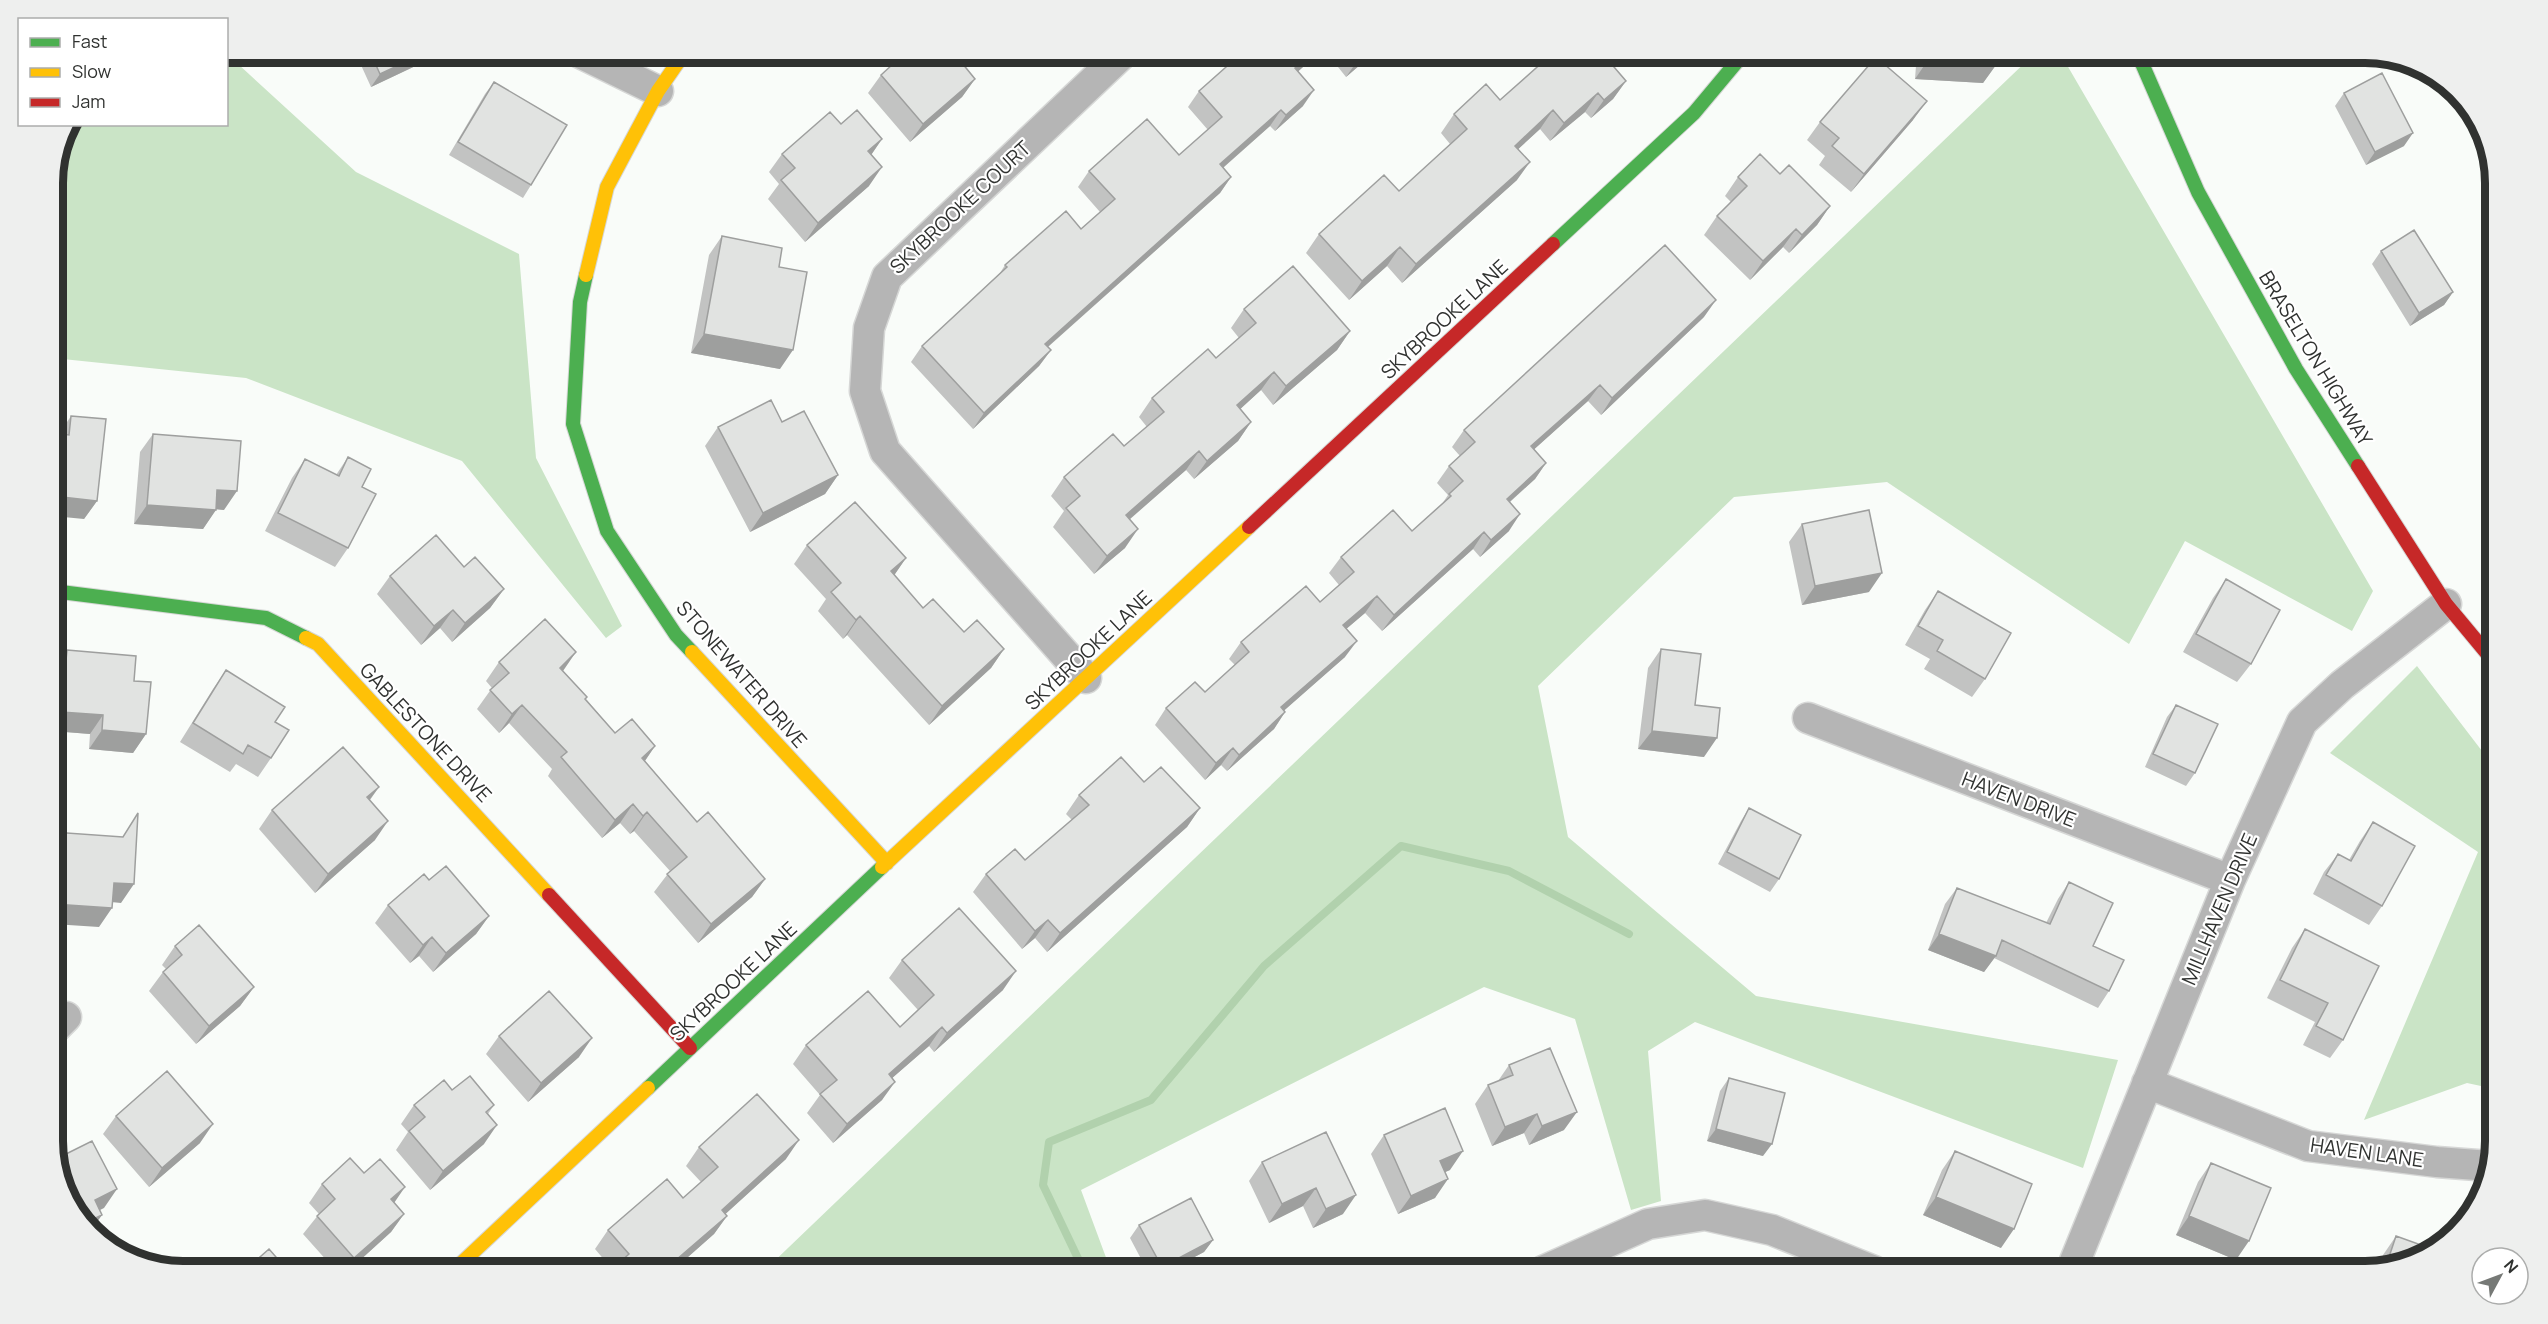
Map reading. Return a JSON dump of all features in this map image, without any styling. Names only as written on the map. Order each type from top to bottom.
[{"type":"street","points":[[601,63],[658,91]]},
{"type":"street","name":"STONEWATER DRIVE","points":[[677,63],[658,91],[607,187],[580,303],[573,424],[607,531],[676,635],[887,863]]},
{"type":"street","name":"SKYBROOKE COURT","points":[[1086,678],[885,451],[865,391],[869,328],[887,277],[1112,63]]},
{"type":"street","name":"SKYBROOKE LANE","points":[[465,1261],[887,863],[1694,113],[1736,63]]},
{"type":"street","name":"BRASELTON HIGHWAY","points":[[2142,63],[2198,192],[2296,369],[2446,604],[2485,651]]},
{"type":"street","name":"GABLESTONE DRIVE","points":[[63,592],[266,618],[318,644],[690,1048]]},
{"type":"street","name":"MILLHAVEN DRIVE","points":[[2075,1261],[2230,880],[2302,722],[2342,686],[2446,604]]},
{"type":"street","name":"HAVEN DRIVE","points":[[1808,718],[2230,880]]},
{"type":"street","name":"HAVEN LANE","points":[[2147,1083],[2308,1146],[2483,1165]]},
{"type":"street","points":[[1567,1261],[1648,1224],[1705,1215],[1772,1230],[1847,1261]]},
{"type":"green space","points":[[228,63],[237,63],[356,172],[519,254],[536,458],[622,626],[606,638],[462,461],[246,378],[63,359],[63,175],[67,152],[75,130],[77,126],[228,126]]},
{"type":"green space","points":[[2025,63],[2066,63],[2373,591],[2352,631],[2185,541],[2129,644],[1887,482],[1734,497],[1538,686],[1568,837],[1756,996],[2118,1060],[2083,1168],[1695,1022],[1648,1051],[1661,1201],[1631,1210],[1575,1019],[1484,987],[1081,1190],[1107,1261],[774,1261]]},
{"type":"green space","points":[[2417,666],[2485,755],[2485,1087],[2467,1083],[2364,1120],[2478,852],[2330,753]]},
{"type":"building","points":[[375,63],[404,63],[380,74]]},
{"type":"building","points":[[894,63],[962,63],[975,79],[923,124],[881,75]]},
{"type":"building","points":[[1231,63],[1301,63],[1295,68],[1314,90],[1286,115],[1281,110],[1220,164],[1231,177],[1045,344],[1051,350],[984,413],[922,346],[1007,267],[1005,265],[1066,211],[1081,229],[1115,199],[1089,171],[1147,119],[1179,155],[1222,117],[1199,91]]},
{"type":"building","points":[[1542,63],[1611,63],[1626,81],[1604,100],[1598,93],[1564,123],[1553,110],[1515,146],[1530,162],[1416,264],[1400,247],[1362,281],[1319,234],[1384,175],[1399,191],[1467,129],[1454,114],[1486,84],[1500,100]]},
{"type":"building","points":[[1871,63],[1883,63],[1927,101],[1864,174],[1832,146],[1839,138],[1820,122]]},
{"type":"building","points":[[1969,63],[1996,63],[1996,65]]},
{"type":"building","points":[[2382,73],[2413,133],[2375,152],[2344,93]]},
{"type":"building","points":[[494,82],[567,125],[531,185],[458,142]]},
{"type":"building","points":[[857,110],[882,139],[868,151],[882,167],[818,223],[781,180],[795,168],[782,154],[830,112],[841,124]]},
{"type":"building","points":[[1760,154],[1780,174],[1789,165],[1830,206],[1802,235],[1796,229],[1763,261],[1717,216],[1747,186],[1738,177]]},
{"type":"building","points":[[2414,230],[2453,292],[2419,313],[2381,251]]},
{"type":"building","points":[[722,236],[782,248],[779,267],[807,272],[793,350],[704,334]]},
{"type":"building","points":[[1665,245],[1716,300],[1612,398],[1600,385],[1531,446],[1546,463],[1507,499],[1520,514],[1491,540],[1484,532],[1394,615],[1377,596],[1343,625],[1357,641],[1281,707],[1285,712],[1239,755],[1233,748],[1216,763],[1166,708],[1195,682],[1205,692],[1249,652],[1241,642],[1306,586],[1320,602],[1354,572],[1341,557],[1393,510],[1412,531],[1451,496],[1449,494],[1463,481],[1449,466],[1475,442],[1464,430]]},
{"type":"building","points":[[1293,266],[1350,331],[1286,386],[1274,372],[1237,405],[1251,422],[1207,461],[1199,451],[1126,515],[1138,529],[1107,556],[1066,508],[1080,496],[1064,477],[1113,434],[1124,446],[1164,412],[1152,398],[1208,349],[1216,358],[1256,323],[1244,309]]},
{"type":"building","points":[[771,400],[782,422],[804,411],[838,475],[763,513],[718,427]]},
{"type":"building","points":[[71,416],[106,419],[97,501],[63,497],[63,434],[69,435]]},
{"type":"building","points":[[153,434],[241,441],[237,491],[217,490],[216,510],[147,505]]},
{"type":"building","points":[[348,457],[371,469],[362,487],[376,494],[348,548],[278,513],[305,459],[339,476]]},
{"type":"building","points":[[855,502],[906,558],[891,571],[923,608],[933,599],[964,632],[977,620],[1004,649],[942,706],[860,616],[856,620],[831,592],[841,583],[807,545]]},
{"type":"building","points":[[1869,510],[1882,573],[1815,586],[1802,524]]},
{"type":"building","points":[[436,535],[464,567],[475,557],[504,589],[465,623],[453,610],[434,626],[390,576]]},
{"type":"building","points":[[2226,579],[2280,610],[2251,664],[2196,634]]},
{"type":"building","points":[[1938,591],[2011,633],[1985,679],[1937,651],[1943,640],[1918,626]]},
{"type":"building","points":[[545,619],[576,652],[560,668],[587,697],[585,699],[615,733],[632,719],[655,746],[642,758],[697,822],[708,812],[765,879],[711,924],[667,874],[687,857],[647,812],[643,816],[633,804],[615,820],[561,757],[567,752],[522,705],[512,714],[490,690],[509,673],[499,662]]},
{"type":"building","points":[[1661,649],[1701,654],[1695,705],[1720,708],[1717,738],[1652,731]]},
{"type":"building","points":[[67,650],[136,656],[134,681],[151,682],[146,734],[102,730],[103,715],[63,712]]},
{"type":"building","points":[[226,670],[285,707],[275,722],[289,730],[271,758],[248,745],[243,754],[193,723]]},
{"type":"building","points":[[2176,705],[2218,724],[2195,773],[2153,754]]},
{"type":"building","points":[[343,747],[379,787],[367,797],[388,821],[328,874],[272,810]]},
{"type":"building","points":[[1121,757],[1144,782],[1161,767],[1200,808],[1060,933],[1048,920],[1035,931],[986,874],[1015,849],[1025,860],[1089,805],[1079,795]]},
{"type":"building","points":[[1749,808],[1801,835],[1779,879],[1727,852]]},
{"type":"building","points":[[138,813],[134,884],[114,883],[112,908],[63,905],[63,833],[123,837]]},
{"type":"building","points":[[2373,822],[2415,846],[2382,906],[2326,875],[2338,854],[2351,861]]},
{"type":"building","points":[[446,866],[489,916],[446,953],[432,937],[423,945],[388,905],[424,874],[429,880]]},
{"type":"building","points":[[2069,882],[2113,903],[2093,946],[2124,960],[2109,991],[2002,940],[1996,956],[1939,934],[1957,888],[2050,924]]},
{"type":"building","points":[[959,908],[1016,971],[947,1033],[942,1027],[889,1074],[895,1082],[847,1124],[820,1094],[837,1080],[806,1045],[868,991],[900,1027],[934,995],[902,960]]},
{"type":"building","points":[[199,925],[254,987],[209,1026],[163,972],[182,955],[175,946]]},
{"type":"building","points":[[2305,929],[2379,966],[2343,1040],[2316,1026],[2328,1003],[2280,980]]},
{"type":"building","points":[[549,991],[592,1038],[541,1083],[499,1036]]},
{"type":"building","points":[[1550,1048],[1577,1112],[1542,1126],[1537,1114],[1505,1127],[1488,1085],[1513,1075],[1509,1065]]},
{"type":"building","points":[[167,1071],[213,1124],[162,1168],[116,1116]]},
{"type":"building","points":[[470,1076],[494,1105],[486,1112],[497,1125],[443,1171],[409,1131],[425,1117],[414,1105],[444,1080],[452,1090]]},
{"type":"building","points":[[1729,1078],[1785,1093],[1772,1144],[1716,1129]]},
{"type":"building","points":[[757,1094],[799,1140],[722,1210],[727,1216],[675,1261],[621,1261],[629,1254],[608,1230],[667,1179],[683,1198],[718,1167],[699,1147]]},
{"type":"building","points":[[1445,1108],[1463,1151],[1440,1161],[1448,1179],[1411,1196],[1384,1135]]},
{"type":"building","points":[[1326,1132],[1356,1195],[1326,1209],[1316,1188],[1282,1204],[1262,1162]]},
{"type":"building","points":[[92,1141],[117,1189],[95,1200],[102,1215],[93,1219],[83,1208],[69,1180],[64,1155]]},
{"type":"building","points":[[1955,1151],[2032,1184],[2014,1229],[1936,1197]]},
{"type":"building","points":[[350,1158],[364,1173],[380,1159],[405,1187],[391,1199],[404,1214],[354,1258],[317,1216],[335,1199],[322,1184]]},
{"type":"building","points":[[2211,1163],[2271,1188],[2249,1241],[2189,1216]]},
{"type":"building","points":[[1191,1198],[1213,1240],[1173,1261],[1159,1261],[1139,1225]]},
{"type":"building","points":[[2396,1236],[2423,1246],[2411,1252],[2388,1258]]},
{"type":"building","points":[[269,1249],[279,1261],[255,1261]]},
{"type":"waterway","points":[[1079,1261],[1043,1185],[1049,1142],[1151,1100],[1264,966],[1401,846],[1509,871],[1629,934]]},
{"type":"traffic: fast","points":[[1553,244],[1694,113],[1736,63]]},
{"type":"traffic: fast","points":[[2142,63],[2198,192],[2296,369],[2358,466]]},
{"type":"traffic: fast","points":[[586,275],[580,302],[573,424],[607,531],[676,635],[692,652]]},
{"type":"traffic: fast","points":[[63,592],[266,618],[306,638]]},
{"type":"traffic: fast","points":[[648,1088],[882,867]]},
{"type":"traffic: slow","points":[[586,275],[607,187],[658,91],[677,63]]},
{"type":"traffic: slow","points":[[882,867],[1249,527]]},
{"type":"traffic: slow","points":[[306,638],[318,644],[549,895]]},
{"type":"traffic: slow","points":[[692,652],[887,863]]},
{"type":"traffic: slow","points":[[464,1261],[648,1088]]},
{"type":"traffic: jam","points":[[1249,527],[1553,244]]},
{"type":"traffic: jam","points":[[2358,466],[2446,604],[2485,651]]},
{"type":"traffic: jam","points":[[549,895],[690,1048]]}]
